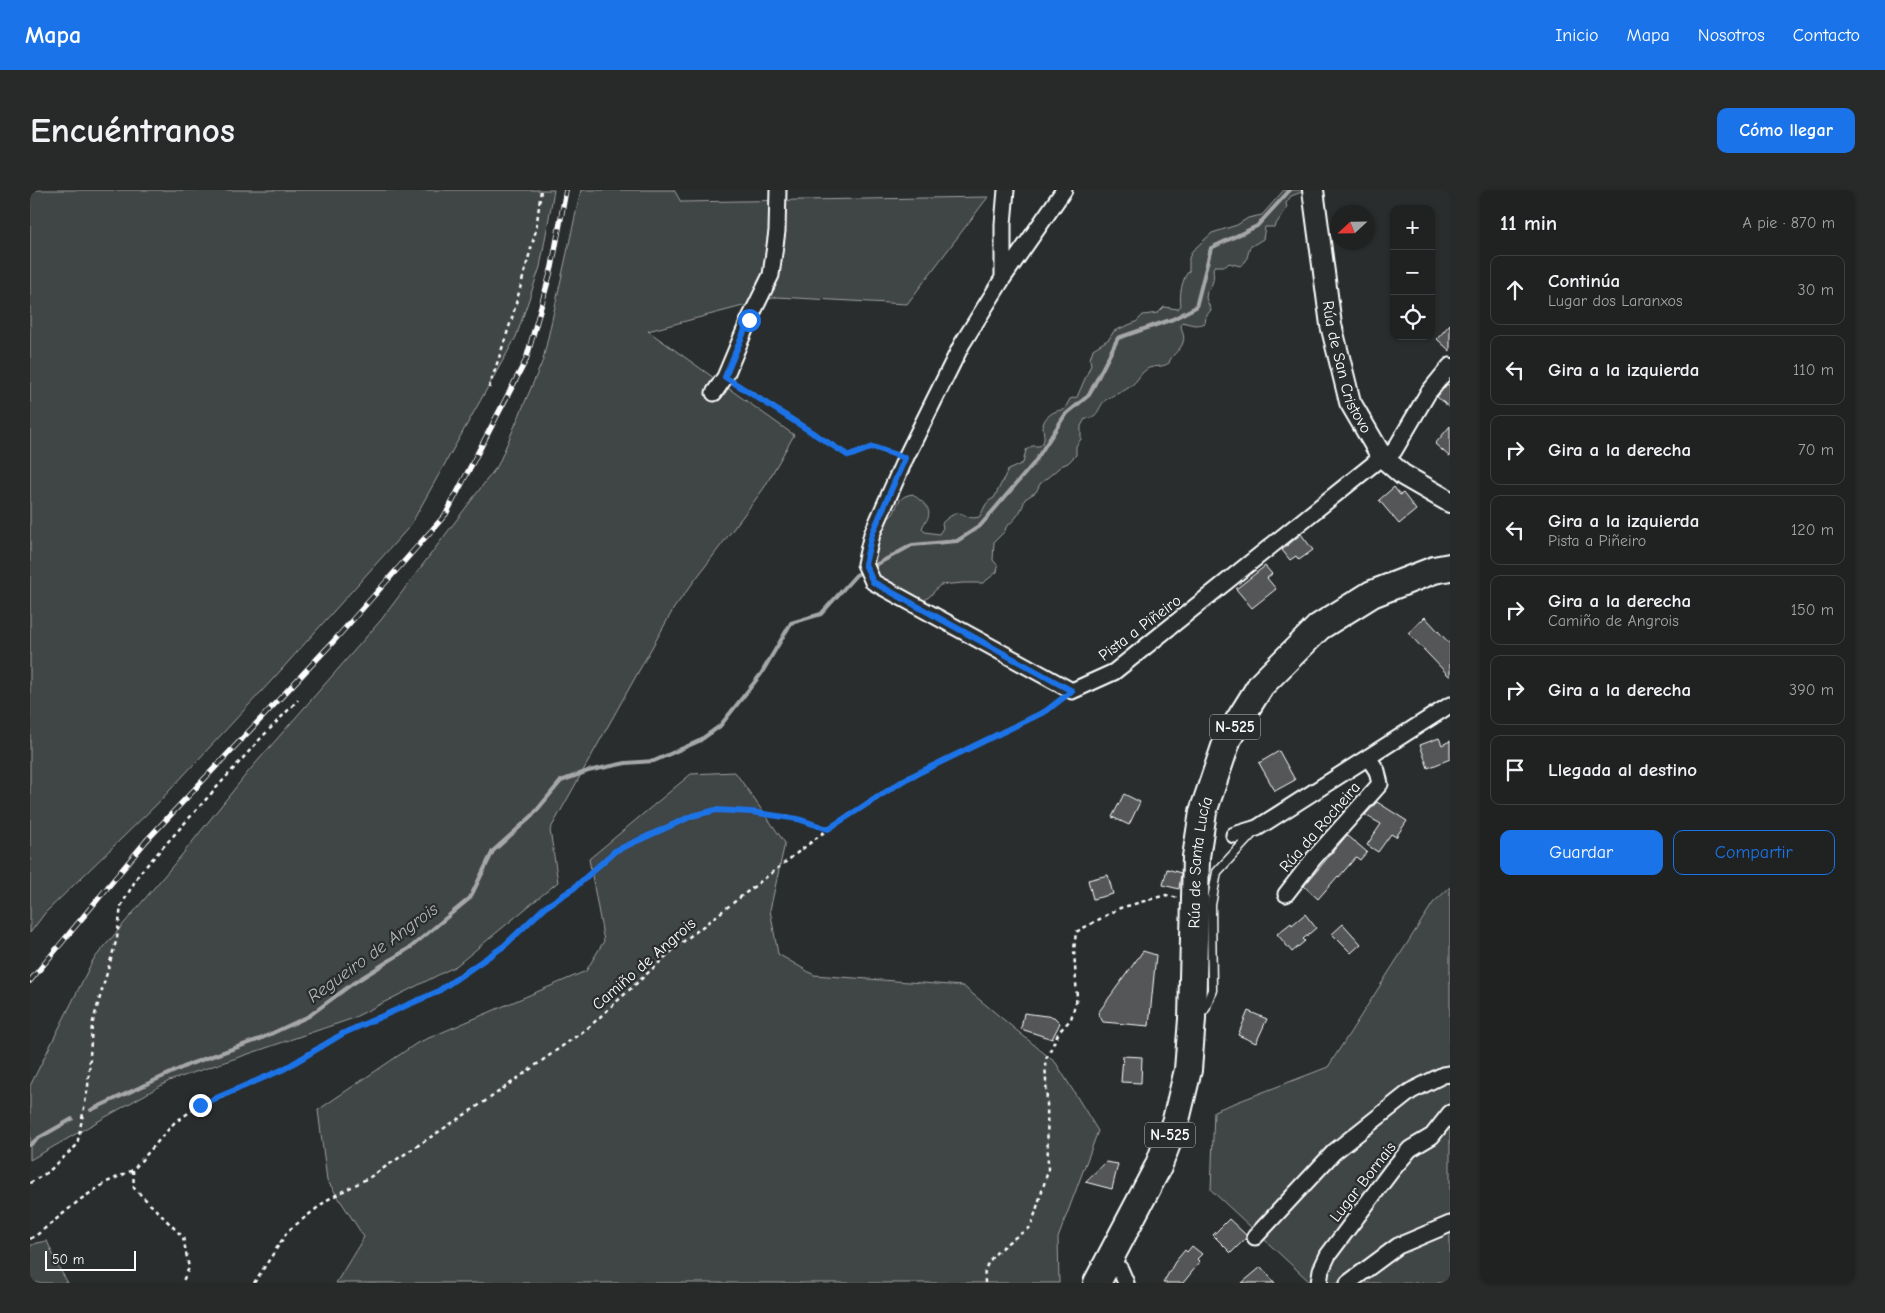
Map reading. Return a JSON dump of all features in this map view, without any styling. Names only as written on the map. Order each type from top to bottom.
[{"type":"highway","name":"Rúa de Santa Lucía","points":[[1113,1276],[1176,1120],[1188,1070],[1192,1019],[1196,857],[1203,812],[1228,738],[1260,685],[1319,627],[1372,594],[1434,570],[1450,567]]},
{"type":"highway","name":"Rúa de Santa Lucía","points":[[1113,1276],[1174,1164],[1197,1090],[1203,1054],[1205,885],[1212,830],[1222,785],[1244,736],[1272,691],[1309,649],[1344,621],[1390,596],[1424,581],[1450,576]]},
{"type":"street","points":[[714,393],[725,377],[749,320],[771,275],[777,231],[778,190]]},
{"type":"street","points":[[1003,278],[1003,224],[1006,190]]},
{"type":"street","points":[[1064,190],[1003,278],[962,344],[905,458],[872,534],[868,570],[873,582],[1072,691]]},
{"type":"street","name":"Rúa de San Cristovo","points":[[1313,190],[1331,325],[1350,402],[1382,458],[1403,476],[1450,502]]},
{"type":"street","name":"Pista a Piñeiro","points":[[1072,691],[1114,672],[1382,458],[1394,451],[1428,393],[1450,366]]},
{"type":"street","name":"Rúa da Rocheira","points":[[1234,835],[1257,828],[1450,705]]},
{"type":"street","name":"Rúa da Rocheira","points":[[1286,894],[1314,858],[1380,784],[1377,771],[1368,757]]},
{"type":"street","points":[[1255,1238],[1334,1152],[1411,1091],[1443,1075],[1450,1074]]},
{"type":"street","name":"Lugar Bornais","points":[[1318,1283],[1321,1270],[1328,1255],[1392,1170],[1410,1150],[1432,1136],[1450,1113]]},
{"type":"street","points":[[1348,1283],[1398,1246],[1450,1224]]},
{"type":"lane","points":[[1205,1009],[1212,990],[1211,905],[1217,872],[1257,828]]},
{"type":"path","points":[[489,388],[512,318],[536,230],[541,190]]},
{"type":"path","points":[[725,377],[849,456],[873,447],[905,458]]},
{"type":"path","name":"Camiño de Angrois","points":[[254,1283],[288,1231],[327,1200],[378,1172],[490,1098],[589,1027],[675,948],[828,829],[906,779],[1046,711],[1072,691]]},
{"type":"path","points":[[30,1183],[48,1172],[77,1145],[88,1087],[92,1025],[118,938],[121,906],[139,874],[260,738],[298,700]]},
{"type":"path","points":[[30,1239],[81,1199],[107,1182],[133,1170],[174,1122],[200,1105],[284,1069],[344,1033],[437,992],[504,946],[544,908],[574,888],[615,851],[692,816],[716,810],[751,812],[798,819],[828,829]]},
{"type":"path","points":[[985,1283],[985,1270],[992,1258],[1012,1240],[1031,1227],[1048,1171],[1045,1061],[1059,1032],[1071,1019],[1077,998],[1074,950],[1076,932],[1120,908],[1166,896],[1194,902]]},
{"type":"path","points":[[133,1170],[134,1188],[182,1238],[189,1268],[182,1283]]},
{"type":"shaded area","points":[[30,190],[554,190],[540,267],[516,337],[410,526],[273,679],[157,804],[45,913],[30,933]]},
{"type":"shaded area","points":[[581,190],[674,190],[681,202],[988,197],[907,304],[777,297],[648,331],[794,435],[764,488],[674,608],[550,830],[558,882],[456,966],[351,1019],[169,1081],[30,1160],[30,1086],[93,960],[181,856],[248,772],[381,620],[498,465],[543,360]]},
{"type":"shaded area","points":[[1284,190],[1303,190],[1291,196],[1286,203],[1287,208],[1274,227],[1265,227],[1263,239],[1250,247],[1246,261],[1240,266],[1229,263],[1226,266],[1215,266],[1213,268],[1213,281],[1207,291],[1206,298],[1211,310],[1206,316],[1205,323],[1196,325],[1182,322],[1183,342],[1169,363],[1147,369],[1131,386],[1104,402],[1094,416],[1085,419],[1081,426],[1081,439],[1076,446],[1076,455],[1040,484],[1036,492],[1025,499],[1013,521],[994,542],[993,560],[998,566],[997,572],[983,583],[940,585],[925,600],[924,607],[881,583],[867,563],[883,520],[892,515],[901,499],[913,494],[927,507],[929,514],[922,529],[925,532],[939,534],[943,528],[942,523],[955,514],[959,513],[973,518],[979,517],[986,504],[994,498],[1008,470],[1023,463],[1026,450],[1032,446],[1040,446],[1042,444],[1045,420],[1054,412],[1064,410],[1070,399],[1077,397],[1091,365],[1090,359],[1093,349],[1109,339],[1114,331],[1136,322],[1143,315],[1158,313],[1164,307],[1178,309],[1181,305],[1182,287],[1189,271],[1189,258],[1192,251],[1212,233],[1237,225],[1248,218],[1262,215]]},
{"type":"shaded area","points":[[735,772],[785,843],[770,910],[778,954],[814,975],[963,986],[1056,1063],[1098,1131],[1058,1238],[1059,1283],[336,1283],[364,1237],[327,1180],[318,1110],[417,1043],[586,971],[604,941],[589,859],[691,774]]},
{"type":"shaded area","points":[[1450,887],[1450,1283],[1311,1283],[1211,1190],[1214,1111],[1328,1067],[1433,903]]},
{"type":"shaded area","points":[[47,1241],[68,1283],[30,1283],[30,1246]]},
{"type":"building","points":[[1450,324],[1450,351],[1437,339]]},
{"type":"building","points":[[1447,384],[1450,386],[1450,408],[1437,397]]},
{"type":"building","points":[[1450,426],[1450,457],[1435,444]]},
{"type":"building","points":[[1394,487],[1400,495],[1403,493],[1416,510],[1399,524],[1379,500]]},
{"type":"building","points":[[1301,534],[1313,550],[1299,560],[1296,556],[1290,560],[1282,550]]},
{"type":"building","points":[[1265,566],[1272,574],[1267,578],[1276,589],[1252,608],[1236,589]]},
{"type":"building","points":[[1425,617],[1450,644],[1450,677],[1408,633]]},
{"type":"building","points":[[1439,738],[1442,745],[1450,741],[1450,759],[1428,768],[1420,745]]},
{"type":"building","points":[[1279,751],[1295,780],[1275,791],[1259,763]]},
{"type":"building","points":[[1124,794],[1140,802],[1129,825],[1112,817]]},
{"type":"building","points":[[1377,802],[1407,821],[1396,837],[1391,834],[1378,852],[1367,845],[1381,824],[1365,815]]},
{"type":"building","points":[[1347,835],[1367,852],[1360,860],[1356,857],[1318,899],[1304,886]]},
{"type":"building","points":[[1167,869],[1181,873],[1179,889],[1163,885]]},
{"type":"building","points":[[1108,875],[1113,894],[1093,899],[1088,880]]},
{"type":"building","points":[[1305,914],[1316,928],[1292,952],[1277,934]]},
{"type":"building","points":[[1343,924],[1361,944],[1351,953],[1332,934]]},
{"type":"building","points":[[1143,951],[1156,955],[1149,1026],[1103,1022],[1098,1013]]},
{"type":"building","points":[[1248,1011],[1267,1019],[1256,1043],[1238,1035]]},
{"type":"building","points":[[1024,1013],[1054,1017],[1060,1023],[1052,1039],[1021,1029]]},
{"type":"building","points":[[1123,1056],[1142,1057],[1141,1083],[1121,1082]]},
{"type":"building","points":[[1106,1162],[1118,1164],[1112,1189],[1085,1182]]},
{"type":"building","points":[[1229,1219],[1246,1235],[1246,1238],[1231,1253],[1213,1235]]},
{"type":"building","points":[[1192,1246],[1202,1254],[1197,1259],[1200,1262],[1183,1283],[1163,1283],[1175,1262],[1185,1250],[1187,1252]]},
{"type":"building","points":[[1261,1267],[1275,1283],[1242,1283]]},
{"type":"waterway","name":"Regueiro de Angrois","points":[[870,568],[912,545],[957,541],[980,526],[1034,463],[1065,415],[1089,395],[1118,338],[1173,319],[1196,307],[1211,248],[1257,226],[1290,190]]},
{"type":"waterway","name":"Regueiro de Angrois","points":[[91,1110],[190,1064],[260,1039],[309,1016],[352,984],[411,947],[470,898],[493,851],[532,816],[561,781],[588,771],[626,763],[654,761],[699,741],[720,726],[761,674],[791,623],[821,614],[856,575],[864,571]]},
{"type":"waterway","name":"Regueiro de Angrois","points":[[30,1145],[72,1119]]},
{"type":"railway","points":[[30,981],[146,841],[332,643],[446,514],[526,360],[552,267],[566,190]]},
{"type":"route","points":[[200,1105],[284,1069],[309,1056],[344,1033],[437,992],[504,946],[544,908],[574,888],[615,851],[692,816],[716,810],[751,812],[798,819],[828,829],[906,779],[1046,711],[1072,691],[873,582],[865,564],[872,534],[905,458],[873,447],[849,456],[725,377],[749,320]]}]
